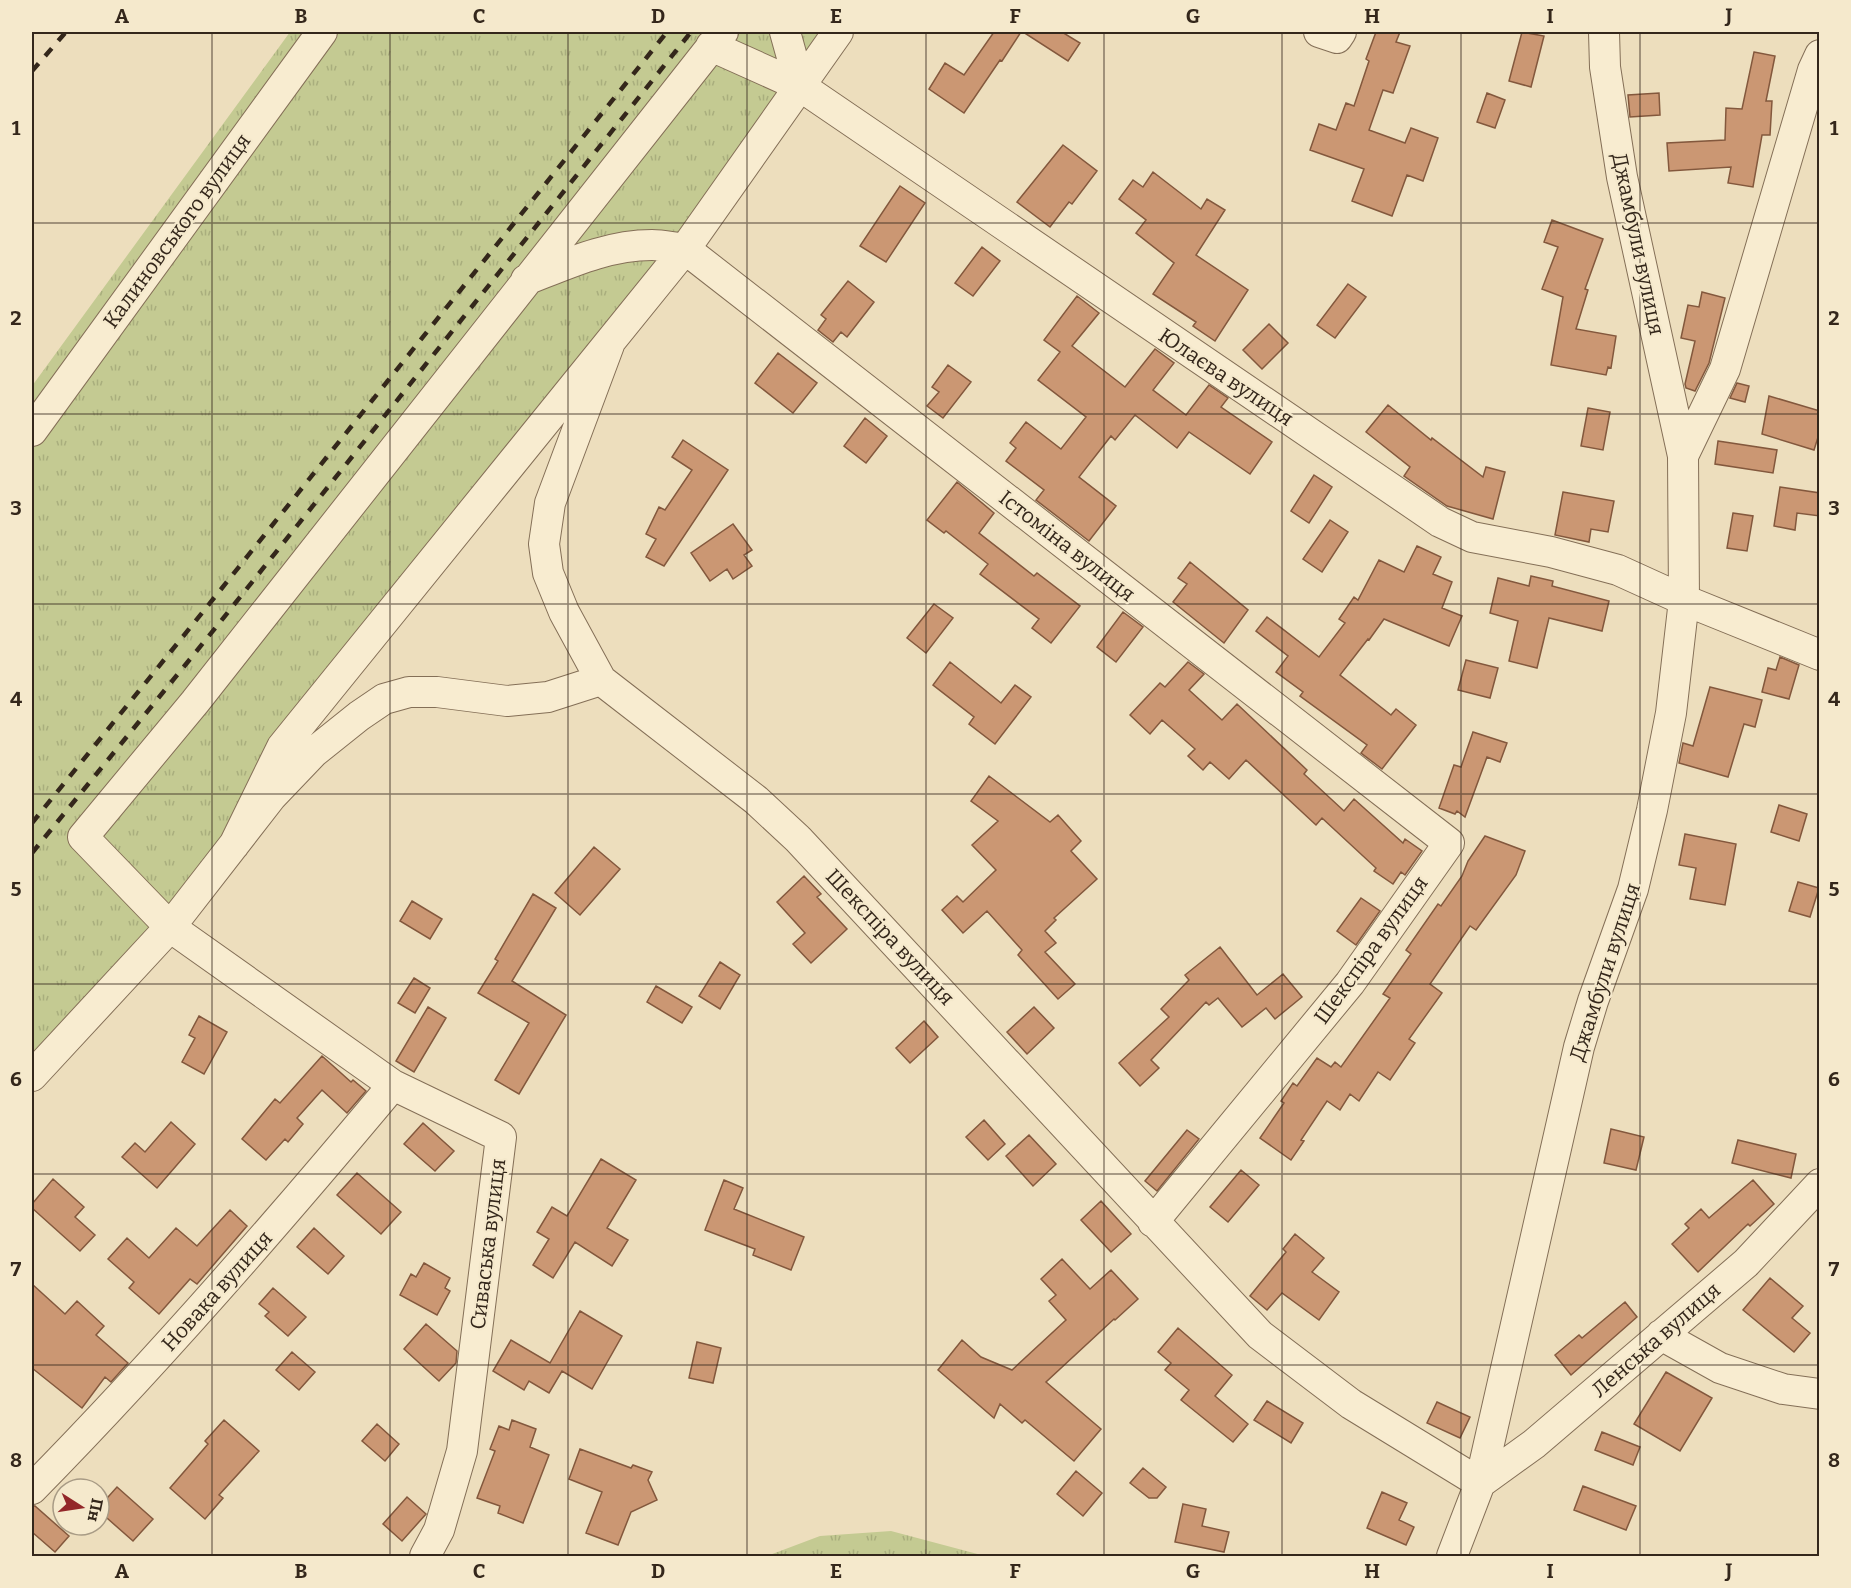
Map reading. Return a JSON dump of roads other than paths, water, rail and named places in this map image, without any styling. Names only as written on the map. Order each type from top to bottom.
[{"type":"street","name":"Калиновського вулиця","points":[[32,431],[322,32]]},
{"type":"street","points":[[785,32],[800,86]]},
{"type":"street","points":[[234,845],[282,747],[685,249],[838,32]]},
{"type":"street","points":[[1319,32],[1337,38],[1341,32]]},
{"type":"street","name":"Джамбули вулиця","points":[[1452,1557],[1480,1483],[1579,1047],[1633,889],[1652,810],[1671,713],[1684,600],[1683,456],[1622,177],[1605,67],[1604,32]]},
{"type":"street","points":[[525,280],[717,39]]},
{"type":"street","name":"Юлаєва вулиця","points":[[717,39],[800,86],[1440,522],[1472,537],[1551,552],[1618,570],[1684,600],[1820,655]]},
{"type":"street","name":"Джамбули вулиця","points":[[1683,456],[1725,369],[1813,70],[1820,55]]},
{"type":"street","points":[[525,280],[596,253],[625,247],[654,245],[685,249]]},
{"type":"street","name":"Істоміна вулиця","points":[[685,249],[1449,843]]},
{"type":"street","name":"Сиваська вулиця","points":[[425,1557],[439,1530],[462,1451],[501,1137],[393,1084],[171,927],[83,837],[195,702],[525,280]]},
{"type":"street","points":[[32,1076],[171,927],[271,797],[314,752],[359,716],[384,699],[409,692],[507,701],[548,697],[601,680],[564,612],[548,573],[544,544],[550,503],[609,345]]},
{"type":"street","name":"Шекспіра вулиця","points":[[601,680],[756,800],[798,839],[1260,1335],[1351,1404],[1480,1483]]},
{"type":"street","name":"Шекспіра вулиця","points":[[1154,1222],[1350,983],[1449,843]]},
{"type":"street","name":"Новака вулиця","points":[[32,1489],[180,1333],[280,1220],[393,1084]]},
{"type":"street","name":"Ленська вулиця","points":[[1480,1483],[1534,1444],[1746,1263],[1820,1184]]},
{"type":"street","points":[[1661,1335],[1720,1368],[1783,1389],[1820,1394]]},
{"type":"railway","points":[[32,71],[66,32]]},
{"type":"railway","points":[[32,823],[667,32]]},
{"type":"railway","points":[[32,853],[217,626],[691,32]]}]
